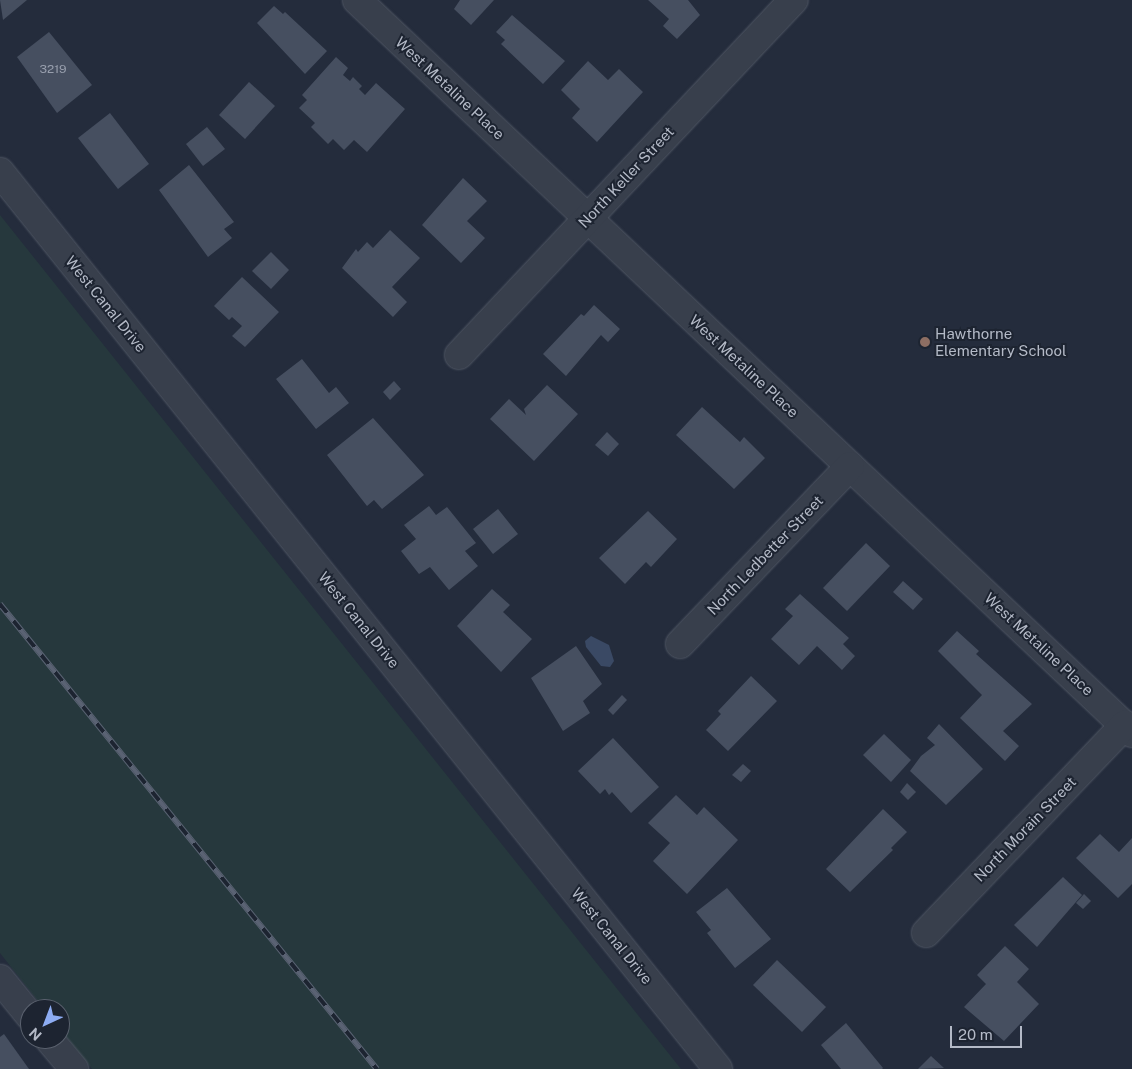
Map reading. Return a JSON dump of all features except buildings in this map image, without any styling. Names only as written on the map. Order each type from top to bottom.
[{"type":"street","name":"West Metaline Place","points":[[357,0],[1128,729]]},
{"type":"street","name":"North Keller Street","points":[[459,355],[794,0]]},
{"type":"street","name":"West Canal Drive","points":[[0,172],[718,1069]]},
{"type":"street","name":"North Ledbetter Street","points":[[680,644],[850,466]]},
{"type":"street","name":"North Morain Street","points":[[926,933],[1128,729]]},
{"type":"street","points":[[0,980],[20,1004]]},
{"type":"street","points":[[57,1049],[74,1069]]},
{"type":"shaded area","points":[[0,215],[681,1069],[92,1069],[70,1042],[70,999],[36,999],[0,953]]},
{"type":"water","points":[[591,636],[609,645],[614,661],[610,667],[601,666],[586,647],[585,641]]},
{"type":"railway","points":[[0,604],[377,1069]]},
{"type":"place","name":"Hawthorne Elementary School","points":[[925,342]]}]
